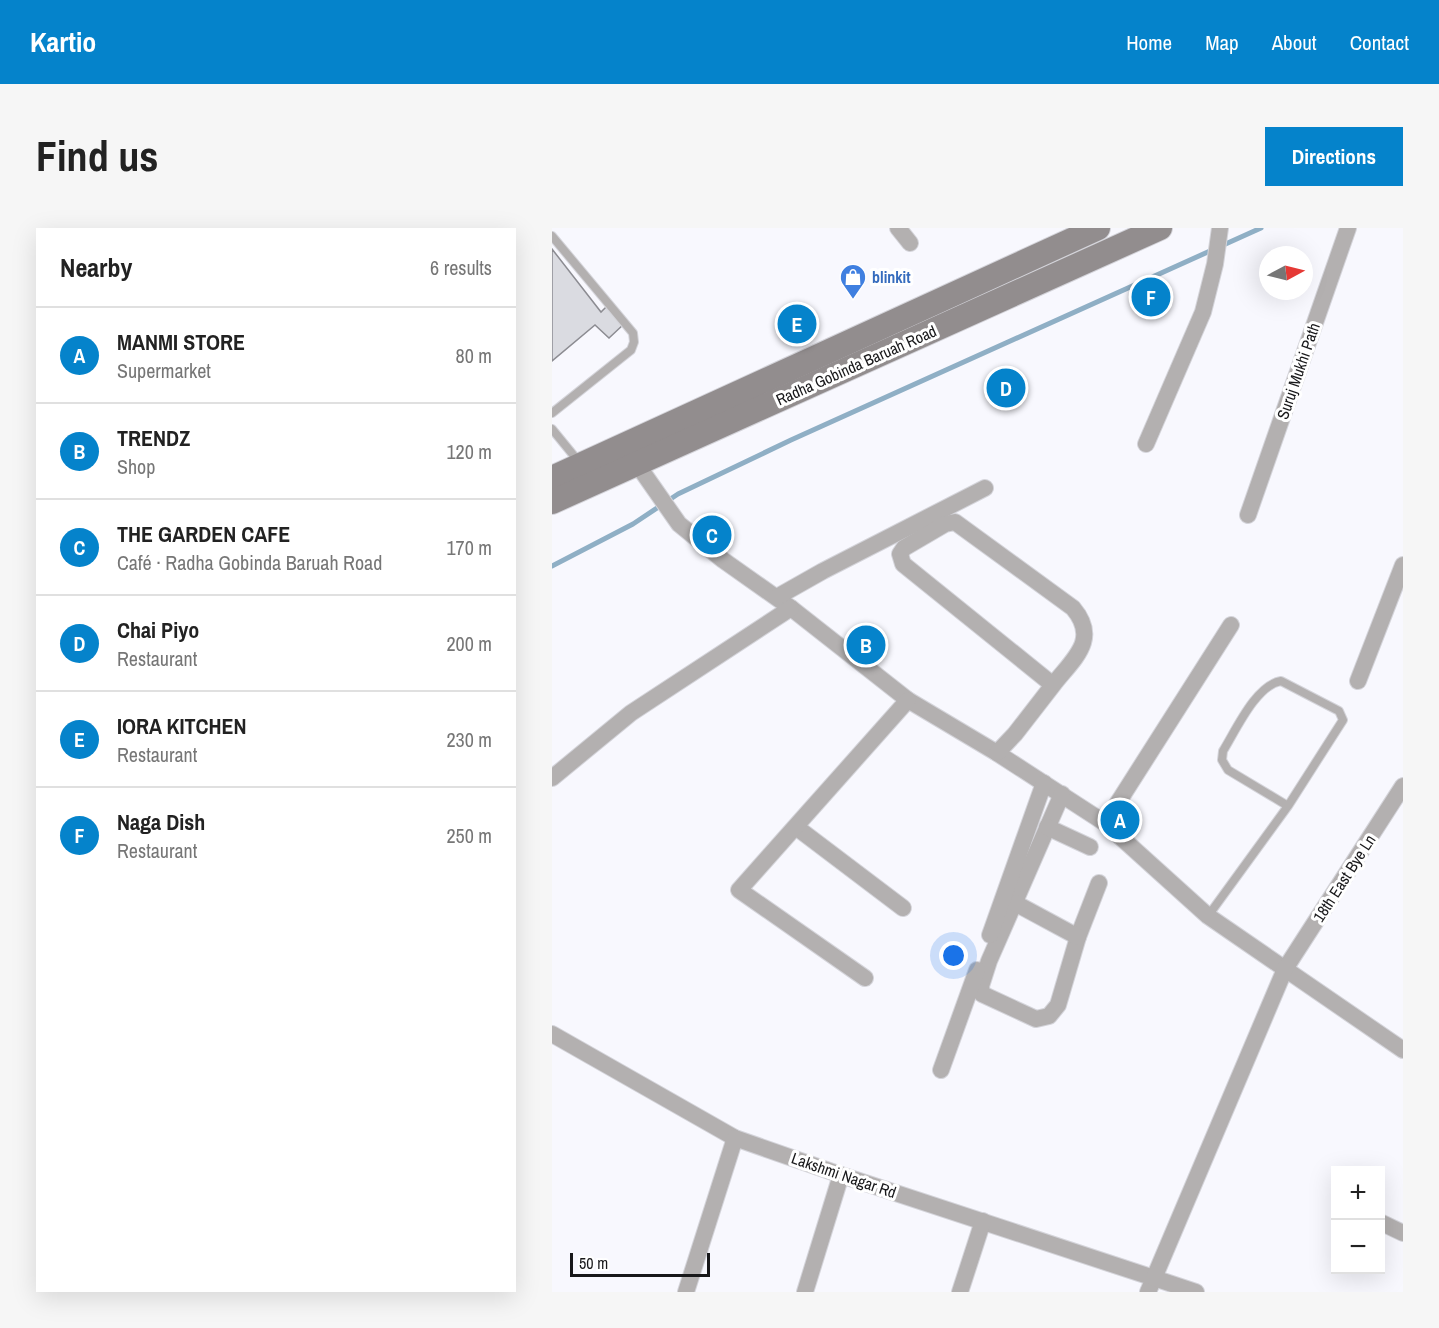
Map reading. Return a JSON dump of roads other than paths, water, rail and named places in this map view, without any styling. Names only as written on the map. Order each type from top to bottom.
[{"type":"main road","name":"Radha Gobinda Baruah Road","points":[[552,478],[1096,228]]},
{"type":"main road","name":"Radha Gobinda Baruah Road","points":[[552,502],[1160,228]]},
{"type":"street","points":[[898,228],[910,243]]},
{"type":"street","name":"Suruj Mukhi Path","points":[[1248,515],[1348,228]]},
{"type":"street","points":[[1146,444],[1203,312],[1220,231]]},
{"type":"street","points":[[636,464],[679,524],[723,560],[777,597],[908,700],[997,753],[1105,823],[1208,916],[1285,969],[1401,1043]]},
{"type":"street","points":[[777,597],[985,488]]},
{"type":"street","points":[[997,753],[1015,734],[1053,685],[1083,646],[1086,630],[1080,616],[1073,608],[955,522],[945,524],[904,549],[900,554],[903,564],[1053,685]]},
{"type":"street","points":[[1358,681],[1403,565]]},
{"type":"street","points":[[552,778],[631,713],[791,608]]},
{"type":"street","points":[[1105,823],[1231,625]]},
{"type":"street","points":[[865,978],[739,890],[908,700]]},
{"type":"street","points":[[941,1070],[1044,783]]},
{"type":"street","name":"18th East Bye Ln","points":[[1151,1285],[1285,969],[1403,786]]},
{"type":"street","points":[[1062,794],[989,961],[981,986],[982,994],[1036,1019],[1049,1016],[1058,1005],[1078,937],[1098,883]]},
{"type":"street","points":[[796,827],[903,908]]},
{"type":"street","points":[[1047,827],[1090,847]]},
{"type":"street","points":[[1015,903],[1078,937]]},
{"type":"street","name":"Lakshmi Nagar Rd","points":[[552,1034],[735,1138],[983,1221],[1151,1285],[1196,1292]]},
{"type":"street","points":[[686,1292],[735,1138]]},
{"type":"street","points":[[805,1292],[841,1175]]},
{"type":"street","points":[[960,1292],[983,1221]]},
{"type":"street","points":[[1385,1224],[1403,1233]]},
{"type":"lane","points":[[552,236],[633,333],[634,342],[631,350],[552,413]]},
{"type":"lane","points":[[552,429],[582,464]]},
{"type":"lane","points":[[1208,916],[1288,806],[1343,720],[1339,711],[1281,681],[1273,682],[1261,691],[1223,751],[1222,760],[1228,770],[1288,806]]},
{"type":"waterway","points":[[552,566],[633,524],[678,494],[791,440],[1261,228]]},
{"type":"place","name":"Naga Dish","points":[[1151,297]]},
{"type":"place","name":"blinkit","points":[[853,300]]},
{"type":"place","name":"IORA KITCHEN","points":[[797,324]]},
{"type":"place","name":"Chai Piyo","points":[[1006,388]]},
{"type":"place","name":"THE GARDEN CAFE","points":[[712,535]]},
{"type":"place","name":"TRENDZ","points":[[866,645]]},
{"type":"place","name":"MANMI STORE","points":[[1120,820]]}]
